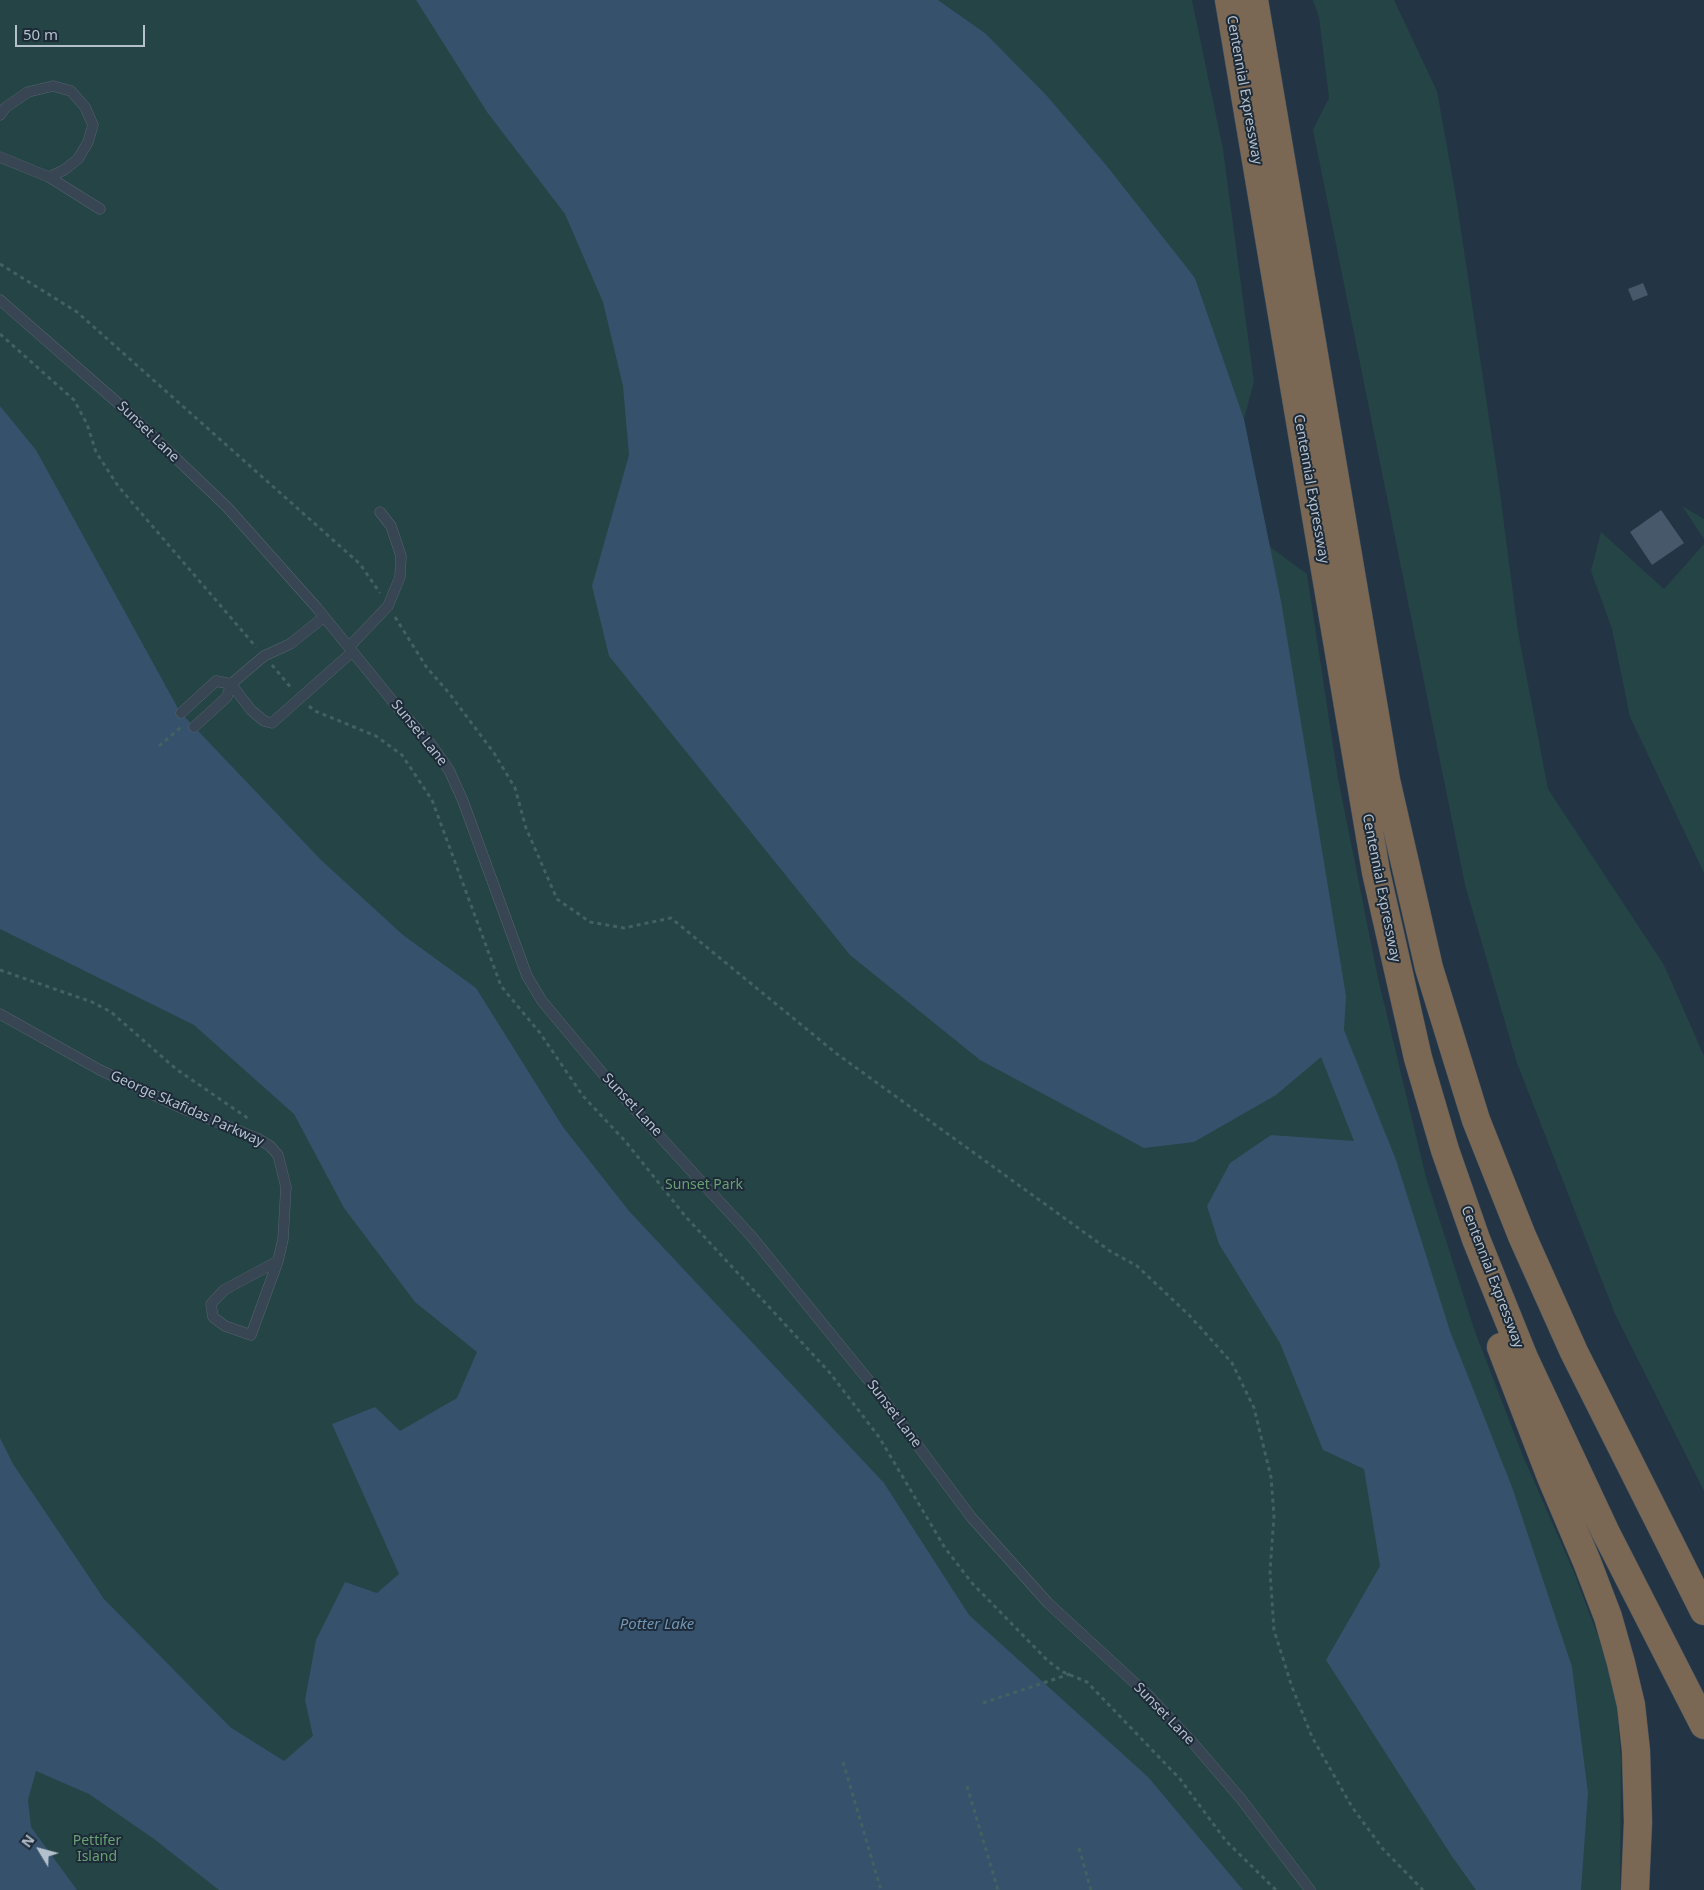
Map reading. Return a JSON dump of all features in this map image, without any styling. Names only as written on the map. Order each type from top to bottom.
[{"type":"highway","name":"Centennial Expressway","points":[[1229,0],[1376,872],[1418,1058],[1456,1179],[1500,1301],[1555,1426],[1704,1725]]},
{"type":"highway","name":"Centennial Expressway","points":[[1254,0],[1390,804],[1429,968],[1456,1059],[1497,1178],[1564,1330],[1704,1611]]},
{"type":"highway","points":[[1456,1179],[1491,1321],[1547,1469],[1587,1562],[1621,1663],[1631,1705],[1636,1751],[1638,1822],[1635,1890]]},
{"type":"highway","points":[[1630,1463],[1704,1577]]},
{"type":"lane","points":[[0,115],[6,107],[28,92],[53,86],[71,91],[85,107],[93,125],[88,142],[78,159],[64,170],[49,177]]},
{"type":"lane","points":[[0,156],[49,177],[100,209]]},
{"type":"lane","name":"Sunset Lane","points":[[0,300],[119,404],[227,507],[324,617],[430,743],[449,770],[479,842],[527,976],[542,1001],[608,1080],[752,1237],[878,1392],[971,1517],[1048,1603],[1149,1696],[1193,1744],[1241,1799],[1310,1890]]},
{"type":"lane","points":[[181,713],[216,681],[231,684],[251,710],[264,721],[272,723],[350,649],[388,606],[400,577],[401,556],[391,526],[380,512]]},
{"type":"lane","points":[[194,727],[227,697],[231,684],[264,656],[290,644],[324,617]]},
{"type":"lane","name":"George Skafidas Parkway","points":[[0,1014],[100,1070],[186,1110],[257,1138],[270,1146],[278,1155],[286,1187],[283,1239],[278,1261],[251,1335],[225,1326],[213,1317],[211,1304],[224,1290],[278,1261]]},
{"type":"path","points":[[0,264],[77,312],[360,564],[427,668],[488,746],[515,788],[526,828],[557,898],[590,922],[624,928],[671,918],[837,1054],[1110,1251],[1137,1266],[1190,1316],[1232,1363],[1254,1408],[1271,1477],[1274,1516],[1270,1571],[1274,1630],[1292,1687],[1312,1737],[1352,1807],[1383,1849],[1423,1890]]},
{"type":"path","points":[[159,746],[173,734]]},
{"type":"path","points":[[0,970],[92,1002],[111,1012],[176,1068],[261,1128],[270,1146]]},
{"type":"path","points":[[983,1703],[1070,1674]]},
{"type":"path","points":[[843,1762],[881,1890]]},
{"type":"path","points":[[966,1786],[998,1890]]},
{"type":"path","points":[[1079,1848],[1091,1890]]},
{"type":"green space","name":"Sunset Park","points":[[0,0],[797,0],[772,180],[1307,574],[1338,778],[1378,978],[1426,1177],[1474,1329],[1523,1456],[1573,1570],[1598,1636],[1616,1695],[1621,1761],[1620,1890],[0,1890]]},
{"type":"green space","points":[[938,0],[1192,0],[1223,149],[1254,382],[1244,419],[1195,278],[985,33]]},
{"type":"green space","points":[[1313,0],[1394,0],[1437,91],[1456,197],[1499,485],[1518,632],[1548,789],[1664,965],[1704,1056],[1704,1491],[1615,1314],[1517,1063],[1465,885],[1313,130],[1329,98],[1319,17]]},
{"type":"green space","points":[[1682,506],[1704,519],[1704,539]]},
{"type":"green space","points":[[1601,532],[1664,589],[1704,544],[1704,873],[1630,717],[1612,629],[1591,571]]},
{"type":"water","points":[[416,0],[938,0],[985,33],[1047,96],[1106,165],[1195,278],[1244,419],[1281,601],[1346,996],[1344,1030],[1396,1160],[1450,1331],[1512,1487],[1572,1667],[1588,1793],[1581,1890],[1476,1890],[1451,1855],[1326,1660],[1380,1566],[1364,1469],[1323,1450],[1280,1343],[1219,1244],[1207,1206],[1230,1163],[1271,1135],[1354,1141],[1321,1057],[1276,1095],[1194,1142],[1144,1148],[980,1060],[850,955],[609,656],[592,586],[629,455],[623,386],[603,302],[565,214],[487,112]]},
{"type":"water","name":"Potter Lake","points":[[0,406],[36,450],[180,712],[321,860],[403,935],[476,988],[563,1127],[629,1211],[884,1483],[969,1615],[1148,1777],[1243,1890],[219,1890],[154,1839],[89,1794],[36,1771],[28,1800],[31,1827],[77,1890],[0,1890],[0,1438],[13,1464],[104,1599],[230,1727],[284,1761],[313,1736],[305,1700],[316,1640],[345,1582],[377,1593],[399,1574],[332,1424],[375,1407],[400,1431],[457,1398],[477,1352],[415,1302],[344,1208],[294,1114],[194,1025],[0,929]]},
{"type":"building","points":[[1643,283],[1648,295],[1633,301],[1628,289]]},
{"type":"building","points":[[1661,510],[1684,543],[1652,565],[1630,532]]},
{"type":"park label","name":"Pettifer Island","points":[[97,1849]]}]
